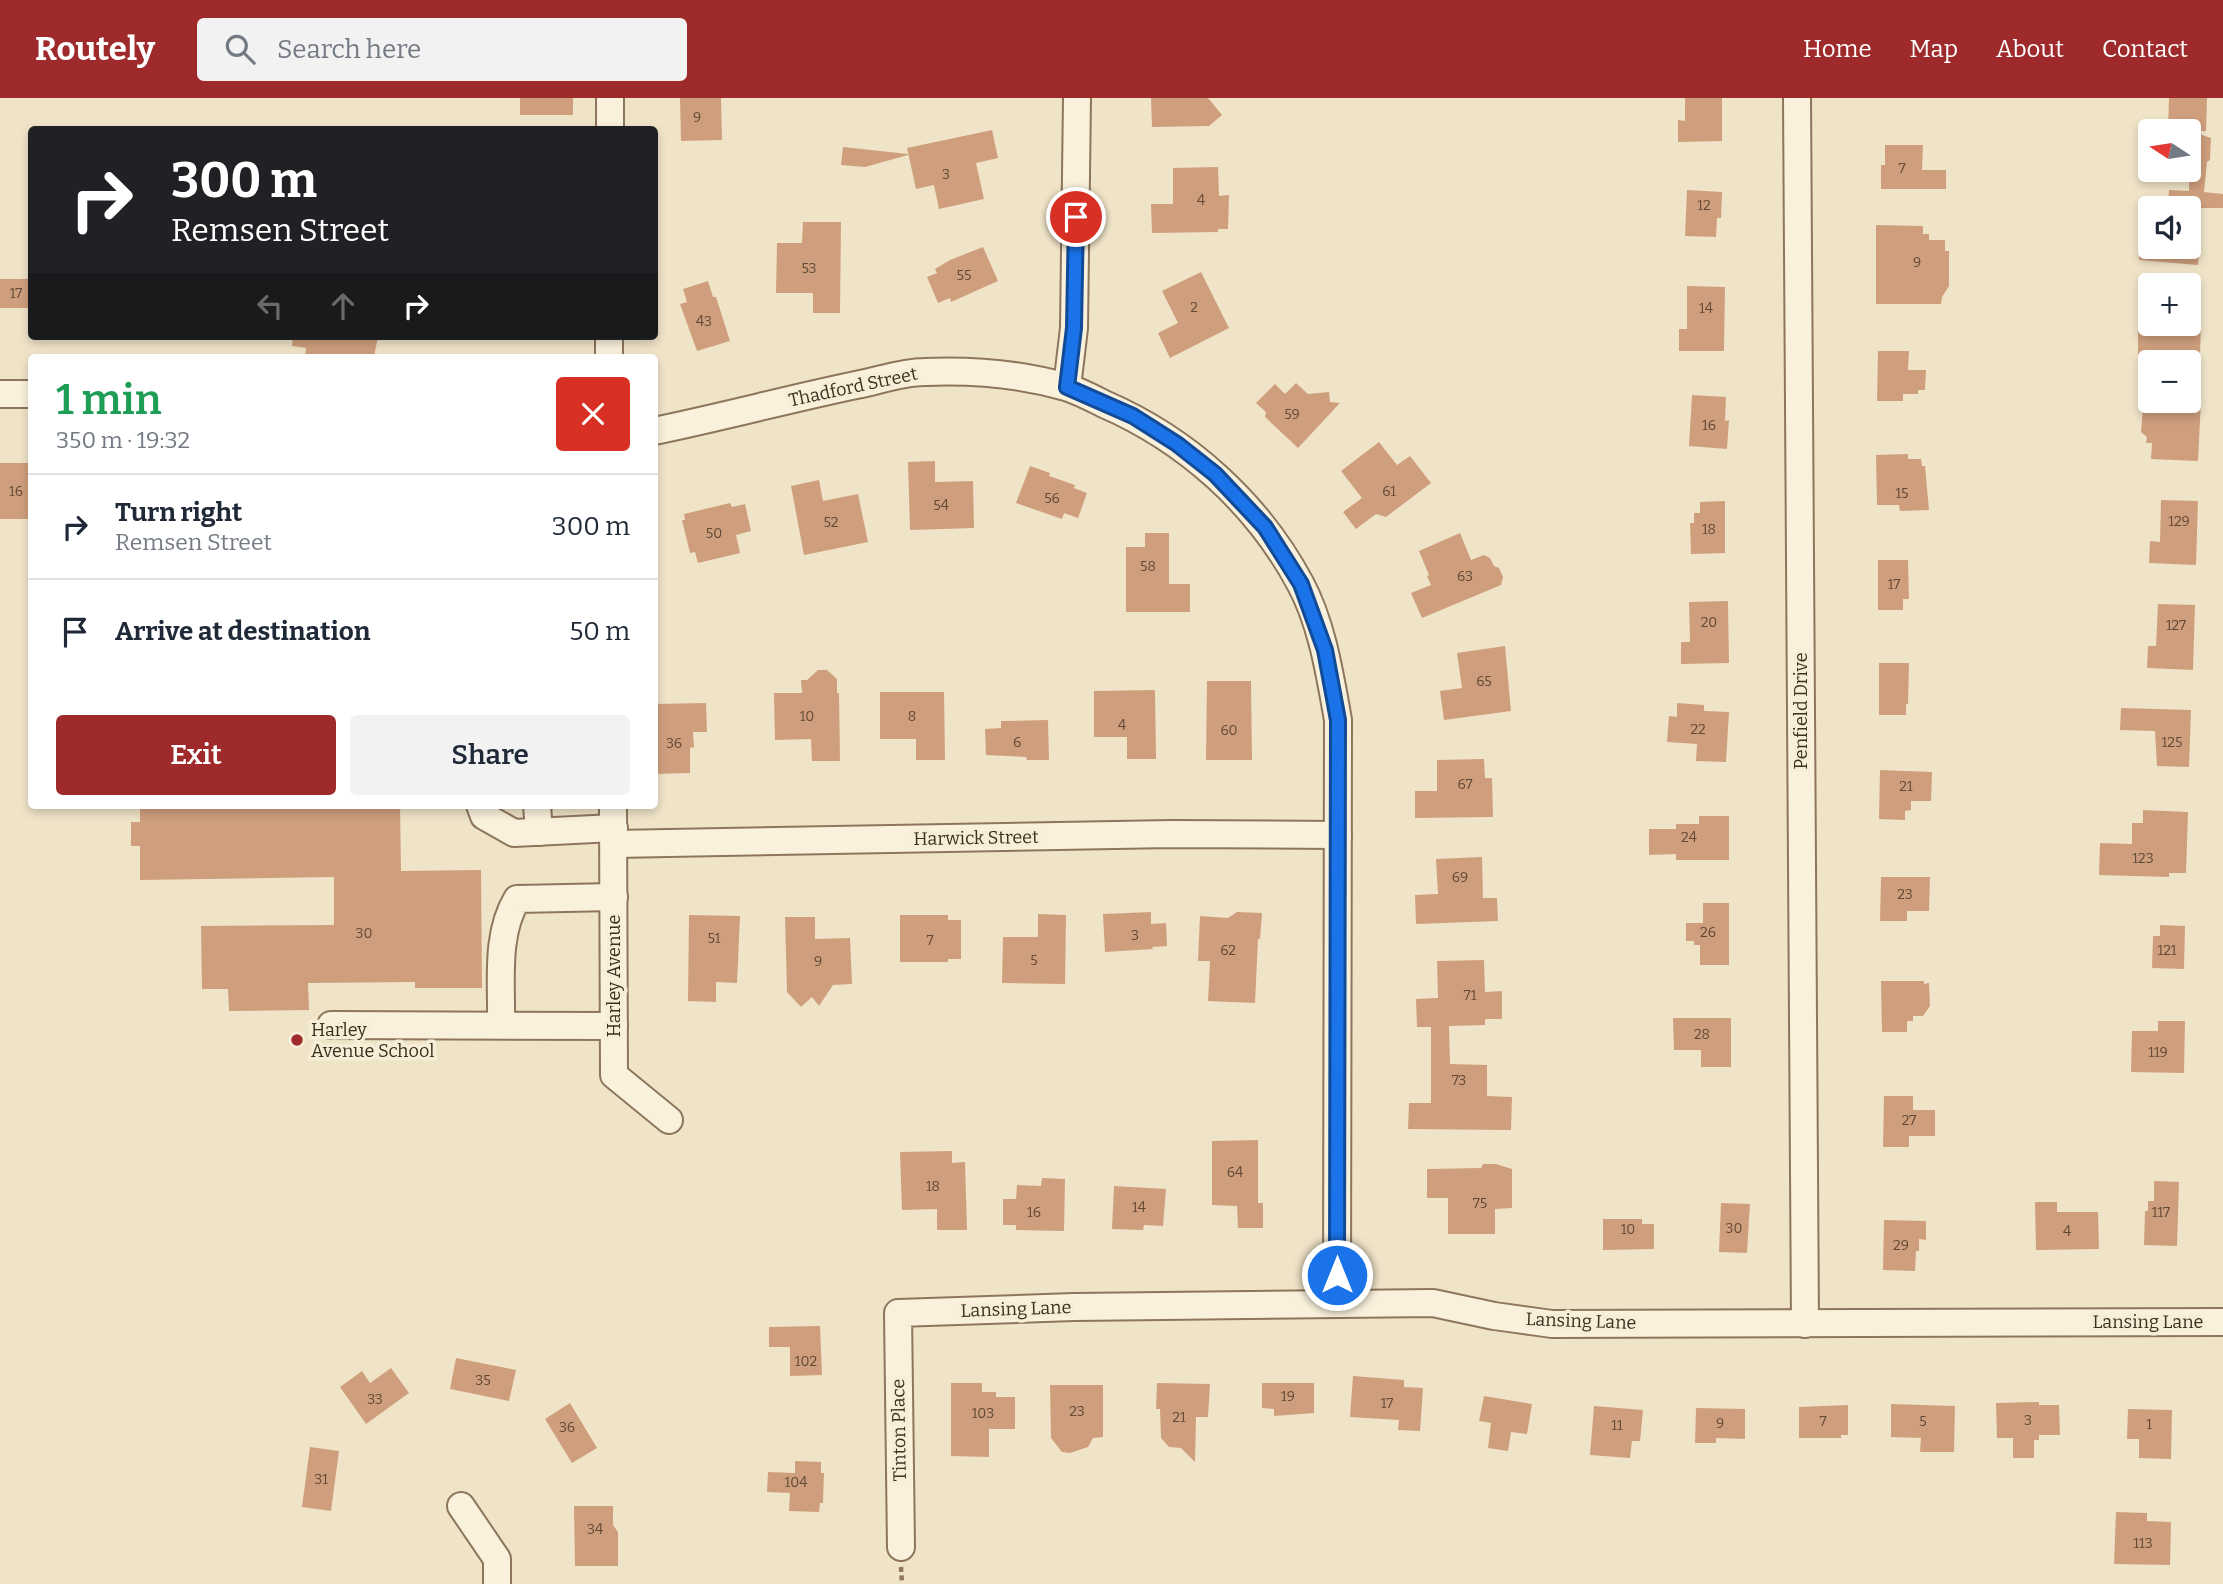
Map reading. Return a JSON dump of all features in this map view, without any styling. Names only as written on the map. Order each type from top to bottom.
[{"type":"street","points":[[610,98],[610,126]]},
{"type":"street","points":[[1067,387],[1074,328],[1077,98]]},
{"type":"street","name":"Penfield Drive","points":[[1797,98],[1805,1324]]},
{"type":"street","name":"Thadford Street","points":[[658,429],[729,416],[798,397],[921,372],[997,374],[1067,387],[1133,416],[1177,444],[1215,474],[1265,527],[1301,584],[1325,650],[1338,720],[1337,1303]]},
{"type":"street","points":[[0,394],[28,394]]},
{"type":"street","name":"Harwick Street","points":[[481,809],[484,816],[514,832],[614,826],[1338,835]]},
{"type":"street","points":[[537,809],[539,832]]},
{"type":"street","name":"Harley Avenue","points":[[614,826],[614,1075],[669,1120]]},
{"type":"street","points":[[501,1025],[503,935],[507,915],[517,899],[614,897]]},
{"type":"street","points":[[331,1025],[614,1026]]},
{"type":"street","name":"Lansing Lane","points":[[898,1312],[1433,1303],[1494,1316],[1552,1324],[2223,1322]]},
{"type":"street","name":"Tinton Place","points":[[898,1312],[901,1547]]},
{"type":"street","points":[[461,1506],[497,1559],[498,1584]]},
{"type":"building","points":[[520,98],[573,98],[573,115],[520,115]]},
{"type":"building","points":[[680,98],[721,98],[722,140],[681,141]]},
{"type":"building","points":[[1151,98],[1208,98],[1222,115],[1209,126],[1152,127]]},
{"type":"building","points":[[1685,98],[1722,98],[1722,141],[1678,142],[1678,120],[1685,121]]},
{"type":"building","points":[[2169,98],[2207,98],[2206,131],[2202,131],[2202,119],[2168,119]]},
{"type":"building","points":[[992,130],[998,158],[976,163],[984,199],[939,209],[934,185],[916,189],[907,148]]},
{"type":"building","points":[[2202,135],[2211,138],[2204,192],[2223,194],[2223,208],[2201,208],[2201,196],[2169,196],[2169,190],[2189,191],[2189,182],[2202,182]]},
{"type":"building","points":[[1885,145],[1923,145],[1922,170],[1946,170],[1946,189],[1881,189],[1881,165],[1885,165]]},
{"type":"building","points":[[843,147],[908,155],[865,167],[841,165]]},
{"type":"building","points":[[1218,167],[1219,196],[1229,195],[1228,229],[1218,229],[1218,232],[1152,233],[1151,204],[1173,204],[1173,168]]},
{"type":"building","points":[[1687,190],[1722,192],[1721,218],[1717,218],[1716,237],[1685,236]]},
{"type":"building","points":[[803,222],[841,222],[840,313],[813,313],[813,293],[776,293],[777,243],[802,243]]},
{"type":"building","points":[[1876,225],[1923,226],[1923,234],[1929,234],[1929,240],[1945,240],[1945,251],[1949,251],[1949,286],[1941,304],[1876,304]]},
{"type":"building","points":[[983,247],[998,281],[951,302],[950,298],[938,303],[927,277],[937,273],[935,269],[950,260]]},
{"type":"building","points":[[2139,259],[2199,259],[2198,265]]},
{"type":"building","points":[[1201,272],[1229,328],[1170,358],[1158,333],[1178,323],[1162,291]]},
{"type":"building","points":[[0,279],[28,279],[28,308],[0,308]]},
{"type":"building","points":[[708,281],[730,341],[697,351],[680,304],[687,302],[683,289]]},
{"type":"building","points":[[1687,286],[1725,287],[1724,351],[1679,351],[1679,329],[1687,329]]},
{"type":"building","points":[[2138,336],[2201,336],[2200,350],[2138,350]]},
{"type":"building","points":[[293,340],[377,340],[375,354],[305,354],[306,348],[292,346]]},
{"type":"building","points":[[1878,351],[1909,351],[1908,370],[1926,370],[1925,390],[1918,390],[1918,394],[1903,394],[1903,401],[1877,401]]},
{"type":"building","points":[[1296,383],[1308,394],[1329,392],[1330,402],[1340,403],[1298,448],[1265,417],[1266,412],[1256,403],[1275,384],[1285,394]]},
{"type":"building","points":[[1692,395],[1726,397],[1725,421],[1729,420],[1727,449],[1689,446]]},
{"type":"building","points":[[2142,413],[2200,413],[2198,461],[2151,459],[2152,443],[2146,443],[2147,437],[2141,432]]},
{"type":"building","points":[[1379,442],[1397,465],[1410,456],[1431,483],[1386,517],[1376,514],[1356,529],[1343,512],[1362,498],[1341,471]]},
{"type":"building","points":[[1908,454],[1908,459],[1921,459],[1922,466],[1925,466],[1929,510],[1900,511],[1899,505],[1877,505],[1876,455]]},
{"type":"building","points":[[935,461],[935,482],[973,481],[974,528],[910,530],[908,462]]},
{"type":"building","points":[[0,463],[28,463],[28,519],[0,519]]},
{"type":"building","points":[[1030,466],[1050,473],[1049,476],[1075,485],[1074,488],[1087,493],[1078,518],[1064,513],[1062,519],[1016,503]]},
{"type":"building","points":[[819,480],[823,501],[858,494],[868,542],[804,555],[791,486]]},
{"type":"building","points":[[2161,500],[2198,501],[2196,565],[2149,563],[2150,541],[2160,542]]},
{"type":"building","points":[[1725,501],[1725,553],[1691,554],[1690,523],[1694,523],[1694,513],[1700,513],[1700,502]]},
{"type":"building","points":[[730,503],[732,507],[745,504],[751,531],[736,535],[740,553],[698,563],[695,552],[690,553],[682,520],[685,520],[684,514]]},
{"type":"building","points":[[1145,533],[1169,533],[1169,584],[1190,584],[1190,612],[1126,612],[1126,547],[1145,547]]},
{"type":"building","points":[[1460,533],[1471,560],[1484,555],[1499,568],[1503,577],[1501,585],[1422,618],[1411,593],[1431,585],[1419,551]]},
{"type":"building","points":[[1878,560],[1908,560],[1909,599],[1903,599],[1903,610],[1878,610]]},
{"type":"building","points":[[1728,601],[1729,663],[1681,664],[1681,642],[1690,642],[1689,602]]},
{"type":"building","points":[[2158,604],[2195,605],[2193,670],[2147,668],[2148,646],[2156,646]]},
{"type":"building","points":[[1505,646],[1511,711],[1444,720],[1440,691],[1462,688],[1457,653]]},
{"type":"building","points":[[1879,663],[1909,663],[1906,715],[1879,715]]},
{"type":"building","points":[[818,670],[827,670],[837,679],[840,761],[812,761],[811,739],[775,740],[774,693],[802,693],[801,680],[807,680]]},
{"type":"building","points":[[1207,681],[1251,681],[1252,760],[1206,760]]},
{"type":"building","points":[[1155,690],[1156,759],[1127,759],[1127,737],[1094,737],[1094,691]]},
{"type":"building","points":[[880,692],[944,692],[945,760],[916,760],[916,739],[880,739]]},
{"type":"building","points":[[706,703],[707,732],[693,732],[690,773],[658,774],[658,704]]},
{"type":"building","points":[[1677,703],[1704,705],[1704,711],[1729,712],[1726,762],[1696,761],[1697,744],[1667,742],[1669,716],[1677,717]]},
{"type":"building","points":[[2121,708],[2191,710],[2189,767],[2157,766],[2155,731],[2120,730]]},
{"type":"building","points":[[1048,720],[1049,760],[986,755],[985,729],[1001,728],[1001,721]]},
{"type":"building","points":[[1484,759],[1485,778],[1492,778],[1493,817],[1415,818],[1415,791],[1437,791],[1437,760]]},
{"type":"building","points":[[1880,770],[1932,772],[1931,801],[1911,801],[1911,810],[1905,811],[1905,820],[1879,819]]},
{"type":"building","points":[[140,809],[400,809],[401,871],[481,870],[482,988],[415,988],[415,982],[308,983],[309,1010],[229,1011],[228,989],[202,989],[201,926],[334,925],[334,877],[140,880],[140,846],[131,846],[131,822],[140,822]]},
{"type":"building","points":[[2143,810],[2188,812],[2186,873],[2169,873],[2169,877],[2099,875],[2100,843],[2132,844],[2132,823],[2143,823]]},
{"type":"building","points":[[1699,816],[1729,816],[1729,860],[1676,860],[1676,854],[1649,855],[1649,829],[1676,829],[1676,824],[1699,824]]},
{"type":"building","points":[[1482,857],[1483,898],[1497,898],[1498,921],[1416,924],[1415,895],[1438,894],[1436,859]]},
{"type":"building","points":[[1881,877],[1930,877],[1929,911],[1907,911],[1907,921],[1880,921]]},
{"type":"building","points":[[1703,903],[1729,903],[1729,965],[1700,965],[1700,945],[1694,945],[1694,941],[1686,941],[1686,923],[1703,923]]},
{"type":"building","points":[[1151,912],[1151,924],[1166,923],[1167,946],[1105,952],[1103,914]]},
{"type":"building","points":[[1237,912],[1262,913],[1255,1003],[1208,1001],[1210,961],[1198,961],[1200,916],[1228,918]]},
{"type":"building","points":[[1038,914],[1066,915],[1065,984],[1002,983],[1003,937],[1038,937]]},
{"type":"building","points":[[689,915],[740,916],[737,983],[716,982],[716,1002],[688,1001]]},
{"type":"building","points":[[900,915],[948,915],[948,920],[961,920],[961,959],[948,959],[948,962],[900,962]]},
{"type":"building","points":[[785,917],[815,917],[815,939],[850,938],[852,984],[833,985],[819,1006],[812,997],[801,1007],[787,992]]},
{"type":"building","points":[[2160,925],[2185,926],[2184,969],[2152,968],[2153,936],[2160,936]]},
{"type":"building","points":[[1484,960],[1485,992],[1502,991],[1502,1019],[1485,1019],[1485,1025],[1449,1026],[1450,1064],[1487,1065],[1487,1096],[1512,1097],[1511,1130],[1408,1129],[1409,1103],[1431,1103],[1431,1027],[1417,1027],[1416,999],[1438,998],[1437,961]]},
{"type":"building","points":[[1881,981],[1929,983],[1930,1006],[1923,1016],[1913,1016],[1913,1021],[1907,1021],[1907,1032],[1882,1032]]},
{"type":"building","points":[[1673,1018],[1731,1018],[1731,1067],[1701,1067],[1701,1050],[1674,1050]]},
{"type":"building","points":[[2158,1021],[2185,1021],[2184,1073],[2131,1072],[2132,1031],[2158,1031]]},
{"type":"building","points":[[1884,1096],[1913,1096],[1913,1110],[1935,1110],[1935,1136],[1909,1136],[1909,1147],[1883,1147]]},
{"type":"building","points":[[1258,1140],[1258,1203],[1263,1203],[1263,1228],[1238,1228],[1237,1206],[1212,1205],[1212,1141]]},
{"type":"building","points":[[952,1151],[952,1163],[965,1162],[967,1230],[937,1230],[937,1209],[902,1210],[900,1152]]},
{"type":"building","points":[[1483,1164],[1496,1164],[1512,1169],[1512,1208],[1495,1209],[1495,1234],[1448,1234],[1448,1198],[1427,1198],[1427,1169],[1481,1168]]},
{"type":"building","points":[[1042,1178],[1065,1179],[1064,1231],[1016,1230],[1016,1225],[1003,1225],[1003,1199],[1016,1199],[1017,1185],[1041,1186]]},
{"type":"building","points":[[2154,1181],[2179,1182],[2177,1246],[2144,1245],[2145,1211],[2148,1211],[2148,1201],[2154,1201]]},
{"type":"building","points":[[1114,1186],[1166,1189],[1163,1226],[1144,1225],[1143,1230],[1112,1229]]},
{"type":"building","points":[[2035,1202],[2057,1202],[2057,1212],[2098,1212],[2099,1249],[2036,1250]]},
{"type":"building","points":[[1721,1203],[1750,1204],[1747,1253],[1719,1252]]},
{"type":"building","points":[[1603,1219],[1642,1219],[1642,1224],[1654,1224],[1654,1249],[1603,1250]]},
{"type":"building","points":[[1884,1220],[1926,1221],[1926,1240],[1919,1239],[1915,1271],[1883,1270]]},
{"type":"building","points":[[820,1326],[822,1375],[790,1376],[790,1347],[769,1347],[769,1327]]},
{"type":"building","points":[[456,1358],[516,1370],[509,1401],[450,1389]]},
{"type":"building","points":[[391,1368],[409,1393],[366,1424],[340,1387],[362,1371],[370,1383]]},
{"type":"building","points":[[1353,1376],[1404,1380],[1404,1387],[1423,1388],[1420,1431],[1398,1430],[1399,1420],[1350,1417]]},
{"type":"building","points":[[951,1383],[982,1383],[982,1392],[996,1392],[996,1397],[1015,1397],[1015,1429],[989,1429],[989,1457],[951,1456]]},
{"type":"building","points":[[1157,1383],[1210,1384],[1208,1417],[1196,1417],[1195,1462],[1181,1448],[1169,1447],[1161,1438],[1160,1409],[1156,1409]]},
{"type":"building","points":[[1262,1383],[1314,1383],[1314,1413],[1274,1416],[1274,1409],[1262,1408]]},
{"type":"building","points":[[1050,1385],[1103,1385],[1103,1437],[1093,1438],[1088,1447],[1070,1453],[1062,1452],[1051,1438]]},
{"type":"building","points":[[1484,1396],[1532,1404],[1527,1434],[1511,1432],[1508,1451],[1488,1448],[1491,1423],[1479,1421]]},
{"type":"building","points":[[2039,1402],[2039,1405],[2059,1405],[2060,1435],[2039,1435],[2039,1440],[2034,1440],[2034,1458],[2013,1458],[2013,1438],[1997,1438],[1996,1403]]},
{"type":"building","points":[[570,1403],[597,1448],[572,1463],[545,1419]]},
{"type":"building","points":[[1891,1404],[1955,1406],[1954,1452],[1920,1452],[1921,1438],[1891,1437]]},
{"type":"building","points":[[1848,1405],[1848,1435],[1841,1435],[1841,1438],[1799,1438],[1799,1407]]},
{"type":"building","points":[[1594,1406],[1643,1410],[1640,1441],[1632,1441],[1630,1458],[1590,1455]]},
{"type":"building","points":[[1696,1408],[1745,1409],[1745,1439],[1716,1438],[1716,1443],[1695,1443]]},
{"type":"building","points":[[2128,1409],[2172,1410],[2171,1459],[2139,1458],[2139,1439],[2127,1439]]},
{"type":"building","points":[[310,1447],[339,1451],[331,1511],[302,1507]]},
{"type":"building","points":[[795,1461],[821,1462],[821,1473],[824,1473],[823,1503],[820,1503],[819,1512],[789,1511],[790,1493],[767,1492],[768,1472],[795,1473]]},
{"type":"building","points":[[574,1506],[613,1506],[613,1525],[618,1532],[618,1566],[575,1566]]},
{"type":"building","points":[[2116,1512],[2147,1513],[2147,1521],[2171,1522],[2170,1565],[2114,1564]]},
{"type":"place","name":"Harley Avenue School","points":[[297,1040]]},
{"type":"route","points":[[1076,217],[1074,328],[1067,387],[1133,416],[1177,444],[1215,474],[1265,527],[1301,584],[1325,650],[1338,720],[1337,1275]]}]
